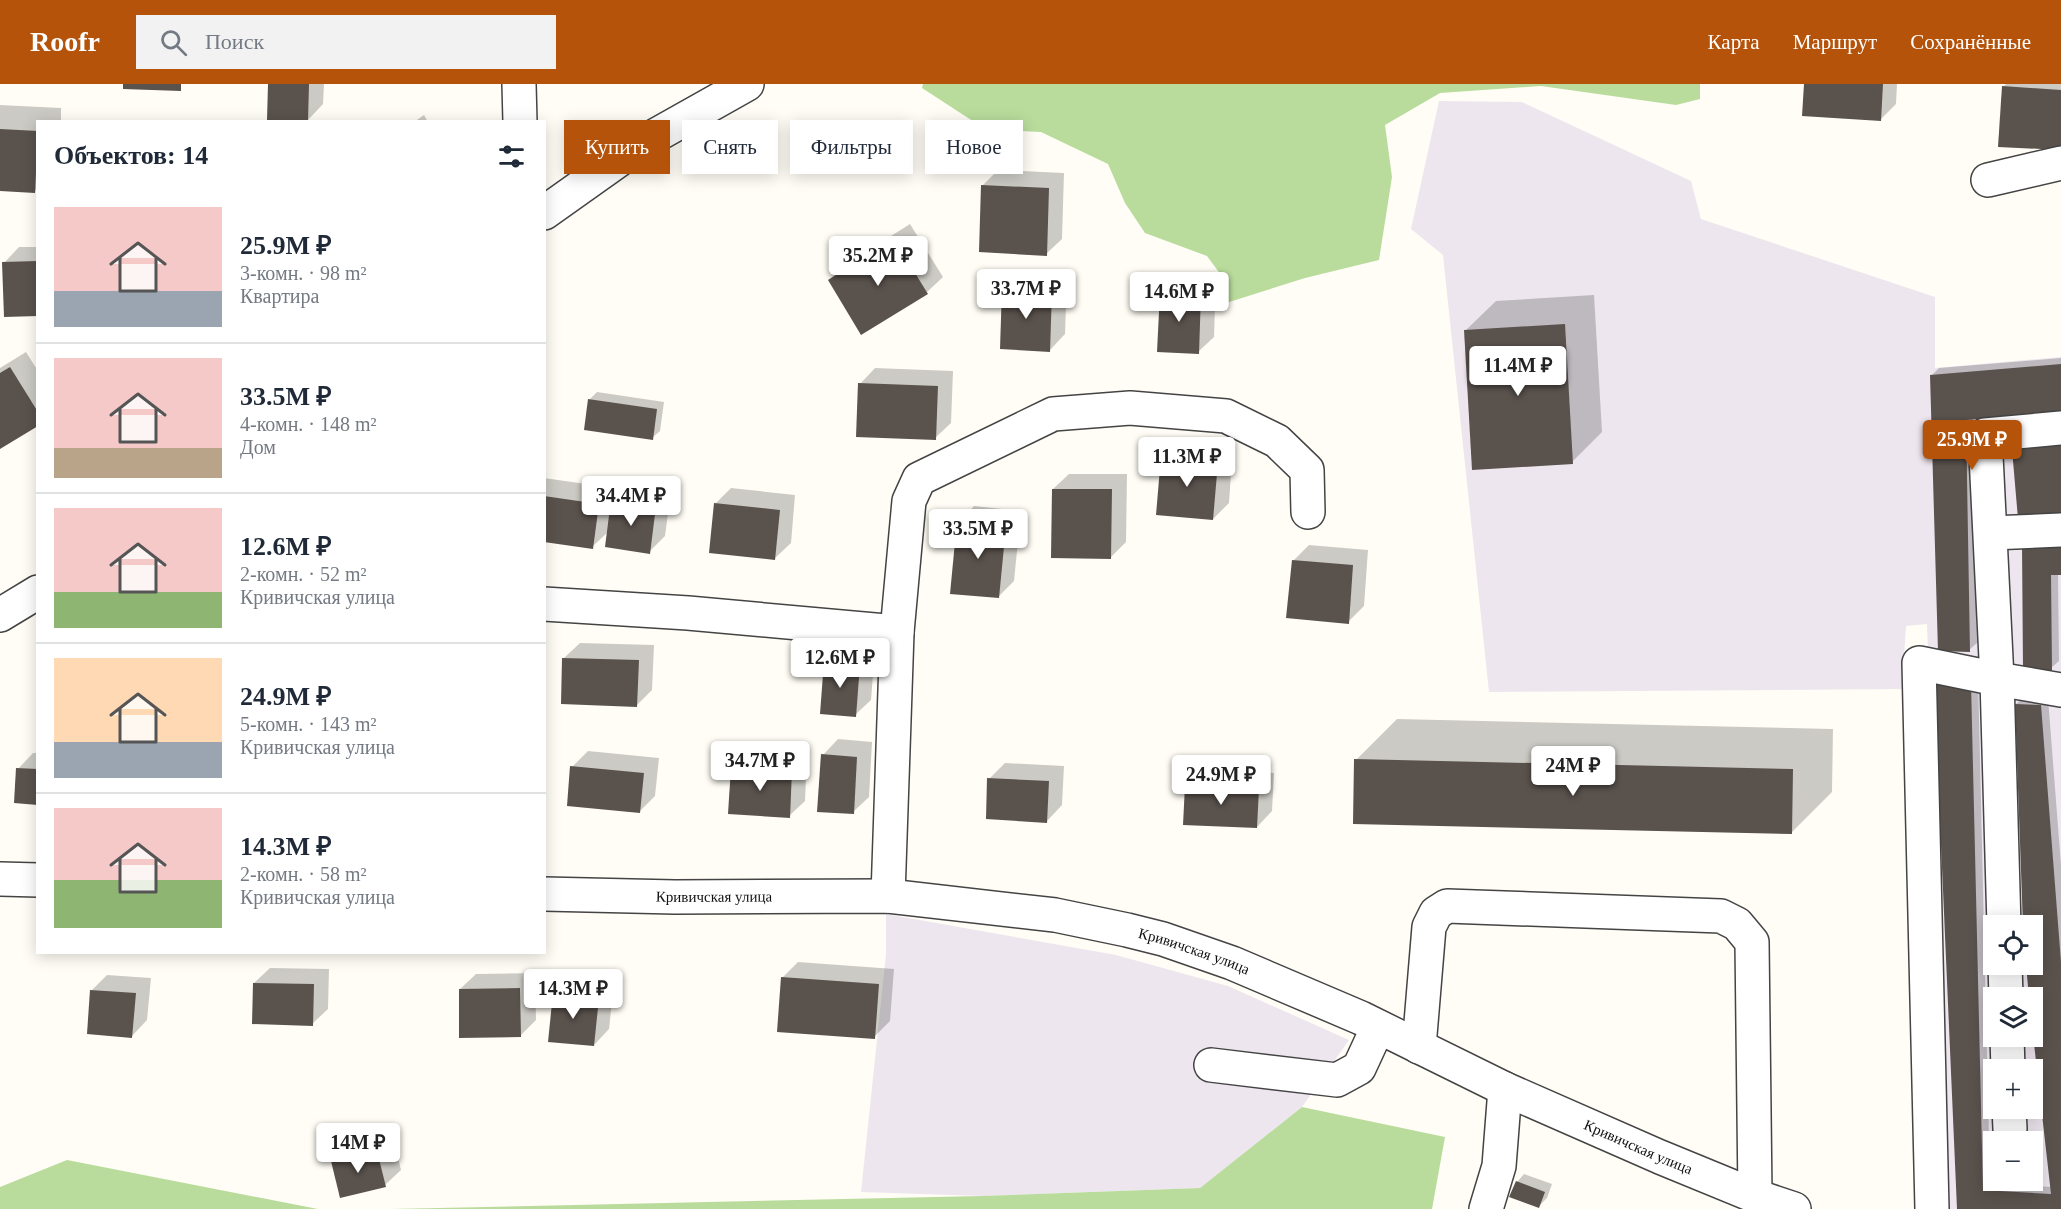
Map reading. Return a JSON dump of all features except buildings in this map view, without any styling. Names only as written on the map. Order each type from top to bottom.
[{"type":"street","points":[[519,84],[520,120]]},
{"type":"street","points":[[546,212],[644,142],[747,84]]},
{"type":"street","points":[[1988,180],[2061,163]]},
{"type":"street","points":[[888,896],[897,632],[909,501],[919,479],[1053,414],[1130,408],[1226,416],[1277,441],[1307,470],[1308,512]]},
{"type":"street","points":[[2004,915],[1997,679],[1985,435],[2061,428]]},
{"type":"street","points":[[1991,533],[2061,530]]},
{"type":"street","points":[[0,615],[36,593]]},
{"type":"street","points":[[546,604],[688,613],[897,632]]},
{"type":"street","points":[[1932,1209],[1919,663],[2061,690]]},
{"type":"street","points":[[0,879],[36,880]]},
{"type":"street","name":"Кривичская улица","points":[[546,894],[675,897],[888,896],[1054,915],[1163,939],[1233,963],[1378,1027],[1505,1089],[1660,1157],[1755,1196],[1794,1209]]},
{"type":"street","points":[[1419,1047],[1429,927],[1436,913],[1447,906],[1721,916],[1737,924],[1752,942],[1755,1196]]},
{"type":"street","points":[[1210,1065],[1337,1080],[1359,1068],[1378,1027]]},
{"type":"street","points":[[1486,1209],[1499,1166],[1505,1089]]},
{"type":"shaded area","points":[[1439,101],[1522,102],[1691,181],[1701,219],[1935,297],[1935,368],[2061,357],[2061,1209],[1947,1209],[1927,624],[1906,626],[1902,689],[1489,692],[1443,255],[1411,229]]},
{"type":"shaded area","points":[[886,914],[1116,955],[1228,986],[1349,1040],[1302,1107],[1200,1188],[982,1196],[861,1192],[886,954]]},
{"type":"green space","points":[[923,84],[1700,84],[1700,99],[1676,105],[1541,86],[1440,93],[1385,125],[1392,177],[1379,260],[1305,278],[1226,303],[1221,275],[1207,256],[1145,233],[1125,203],[1108,164],[1041,132],[1023,131],[1023,120],[971,120],[922,88]]},
{"type":"green space","points":[[1302,1107],[1445,1137],[1432,1209],[391,1209],[982,1196],[1200,1188]]},
{"type":"green space","points":[[67,1160],[318,1209],[0,1209],[0,1187]]}]
